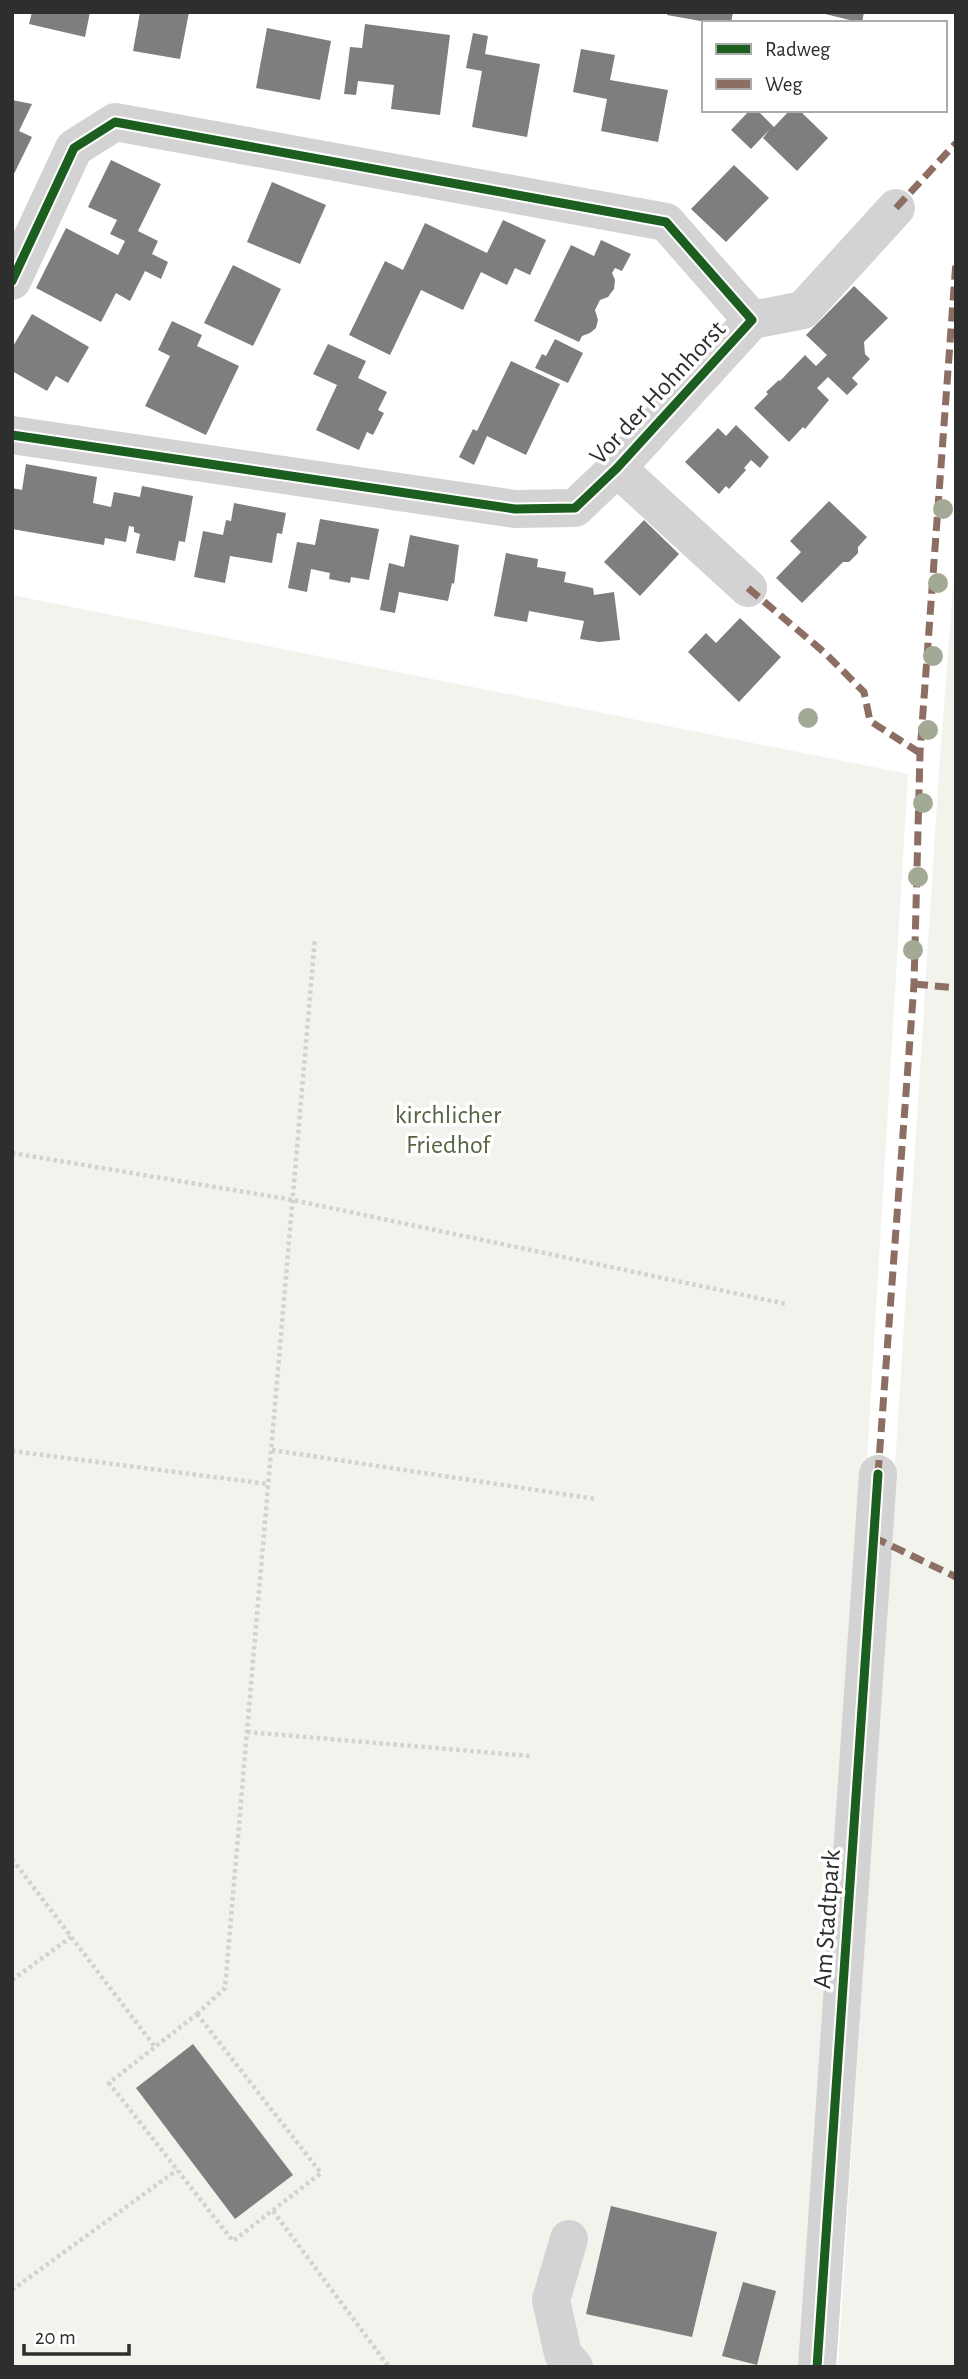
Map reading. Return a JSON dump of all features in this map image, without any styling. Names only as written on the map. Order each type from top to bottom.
[{"type":"street","name":"Vor der Hohnhorst","points":[[12,281],[74,148],[115,122],[666,222],[752,320]]},
{"type":"street","name":"Vor der Hohnhorst","points":[[12,435],[515,509],[575,508],[617,468],[752,320],[803,310],[896,208]]},
{"type":"street","name":"Vor der Hohnhorst","points":[[617,468],[748,588]]},
{"type":"street","name":"Am Stadtpark","points":[[817,2367],[878,1474]]},
{"type":"street","points":[[569,2239],[551,2300],[563,2354],[574,2367]]},
{"type":"path","points":[[197,2014],[321,2173],[233,2242],[109,2083],[197,2014],[225,1988],[316,938]]},
{"type":"path","points":[[12,1153],[293,1200],[786,1304]]},
{"type":"path","points":[[272,1450],[596,1499]]},
{"type":"path","points":[[12,1451],[268,1484]]},
{"type":"path","points":[[247,1732],[530,1756]]},
{"type":"path","points":[[12,1859],[155,2048]]},
{"type":"path","points":[[12,1980],[71,1937]]},
{"type":"path","points":[[12,2290],[177,2169]]},
{"type":"path","points":[[273,2211],[390,2367]]},
{"type":"green space","points":[[956,546],[956,2367],[838,2367],[938,787]]},
{"type":"green space","name":"kirchlicher Friedhof","points":[[12,595],[908,774],[867,1460],[864,1460],[806,2367],[12,2367]]},
{"type":"building","points":[[32,12],[90,12],[85,37],[29,24]]},
{"type":"building","points":[[140,12],[189,12],[180,59],[133,51]]},
{"type":"building","points":[[668,12],[733,12],[731,21],[702,21],[667,15]]},
{"type":"building","points":[[817,12],[864,12],[862,21]]},
{"type":"building","points":[[365,24],[450,35],[440,115],[391,109],[394,85],[358,81],[356,95],[344,94],[350,47],[362,48]]},
{"type":"building","points":[[267,28],[331,41],[320,100],[256,88]]},
{"type":"building","points":[[473,33],[488,36],[485,54],[540,64],[527,137],[472,127],[482,71],[466,68]]},
{"type":"building","points":[[581,49],[615,55],[610,80],[668,90],[658,142],[601,131],[607,99],[573,92]]},
{"type":"building","points":[[12,100],[32,104],[19,131],[32,137],[12,178]]},
{"type":"building","points":[[748,112],[759,112],[774,127],[788,112],[801,112],[828,138],[797,171],[763,138],[770,129],[751,149],[731,130]]},
{"type":"building","points":[[111,160],[161,184],[138,231],[158,241],[152,254],[168,262],[161,279],[145,271],[130,301],[116,293],[101,322],[36,288],[66,228],[118,255],[125,241],[110,234],[117,220],[88,207]]},
{"type":"building","points":[[734,165],[769,198],[726,242],[691,209]]},
{"type":"building","points":[[272,182],[326,205],[300,264],[247,242]]},
{"type":"building","points":[[503,220],[546,240],[530,275],[515,268],[507,285],[481,272],[463,310],[421,290],[390,355],[349,335],[385,261],[403,270],[425,223],[487,253]]},
{"type":"building","points":[[601,240],[631,254],[622,271],[615,268],[612,273],[615,280],[614,289],[608,297],[600,300],[595,310],[598,320],[596,328],[582,336],[579,342],[534,321],[571,245],[594,256]]},
{"type":"building","points":[[233,265],[281,289],[253,346],[204,323]]},
{"type":"building","points":[[854,286],[888,318],[864,342],[865,354],[870,359],[852,378],[858,384],[847,395],[828,377],[817,388],[829,400],[805,429],[803,427],[789,442],[754,408],[768,394],[766,392],[805,355],[816,366],[827,355],[806,335]]},
{"type":"building","points":[[32,314],[89,347],[68,383],[56,376],[47,391],[12,371],[12,348]]},
{"type":"building","points":[[172,321],[202,335],[197,346],[239,366],[206,435],[145,406],[170,356],[158,350]]},
{"type":"building","points":[[555,339],[583,353],[568,383],[535,368],[542,354],[546,356]]},
{"type":"building","points":[[328,344],[366,361],[358,378],[387,392],[378,410],[384,413],[373,435],[367,432],[359,450],[316,430],[337,385],[313,374]]},
{"type":"building","points":[[511,361],[560,384],[526,455],[487,436],[474,465],[459,457],[473,429],[477,431]]},
{"type":"building","points":[[736,425],[769,457],[760,468],[751,460],[729,489],[726,486],[719,494],[685,462],[718,428],[726,436]]},
{"type":"building","points":[[26,464],[97,477],[93,503],[111,507],[114,492],[140,497],[142,486],[193,496],[185,542],[179,541],[175,561],[136,553],[140,534],[134,532],[134,527],[129,526],[126,542],[105,538],[104,545],[12,529],[12,488],[22,490]]},
{"type":"building","points":[[829,501],[867,537],[858,547],[858,553],[849,562],[843,562],[802,603],[776,578],[801,552],[790,541]]},
{"type":"building","points":[[234,503],[286,513],[282,534],[277,533],[272,563],[230,556],[225,583],[194,577],[203,531],[223,535],[226,520],[231,521]]},
{"type":"building","points":[[320,519],[379,529],[369,580],[351,577],[350,583],[329,579],[330,573],[311,569],[307,592],[288,588],[297,542],[315,545]]},
{"type":"building","points":[[644,520],[679,554],[640,596],[604,562]]},
{"type":"building","points":[[410,535],[459,545],[454,584],[452,583],[448,601],[399,592],[395,613],[380,610],[389,563],[404,567]]},
{"type":"building","points":[[506,553],[538,559],[537,567],[566,572],[564,582],[593,588],[594,595],[614,592],[620,640],[599,642],[580,639],[584,621],[529,611],[527,622],[494,616]]},
{"type":"building","points":[[740,618],[781,657],[739,702],[688,652],[706,633],[716,643]]},
{"type":"building","points":[[193,2044],[293,2175],[235,2219],[136,2088]]},
{"type":"building","points":[[611,2206],[717,2232],[692,2337],[586,2314]]},
{"type":"building","points":[[743,2282],[776,2291],[757,2365],[722,2356]]},
{"type":"marked path","points":[[896,208],[956,143]]},
{"type":"marked path","points":[[878,1474],[914,984],[920,753],[956,261]]},
{"type":"marked path","points":[[748,588],[825,653],[864,692],[870,721],[920,753]]},
{"type":"marked path","points":[[914,984],[956,988]]},
{"type":"marked path","points":[[873,1537],[956,1577]]},
{"type":"cycle path","points":[[12,281],[74,148],[115,122],[666,222],[752,320],[617,468],[575,508],[515,509],[12,435]]},
{"type":"cycle path","points":[[817,2367],[878,1474]]}]
